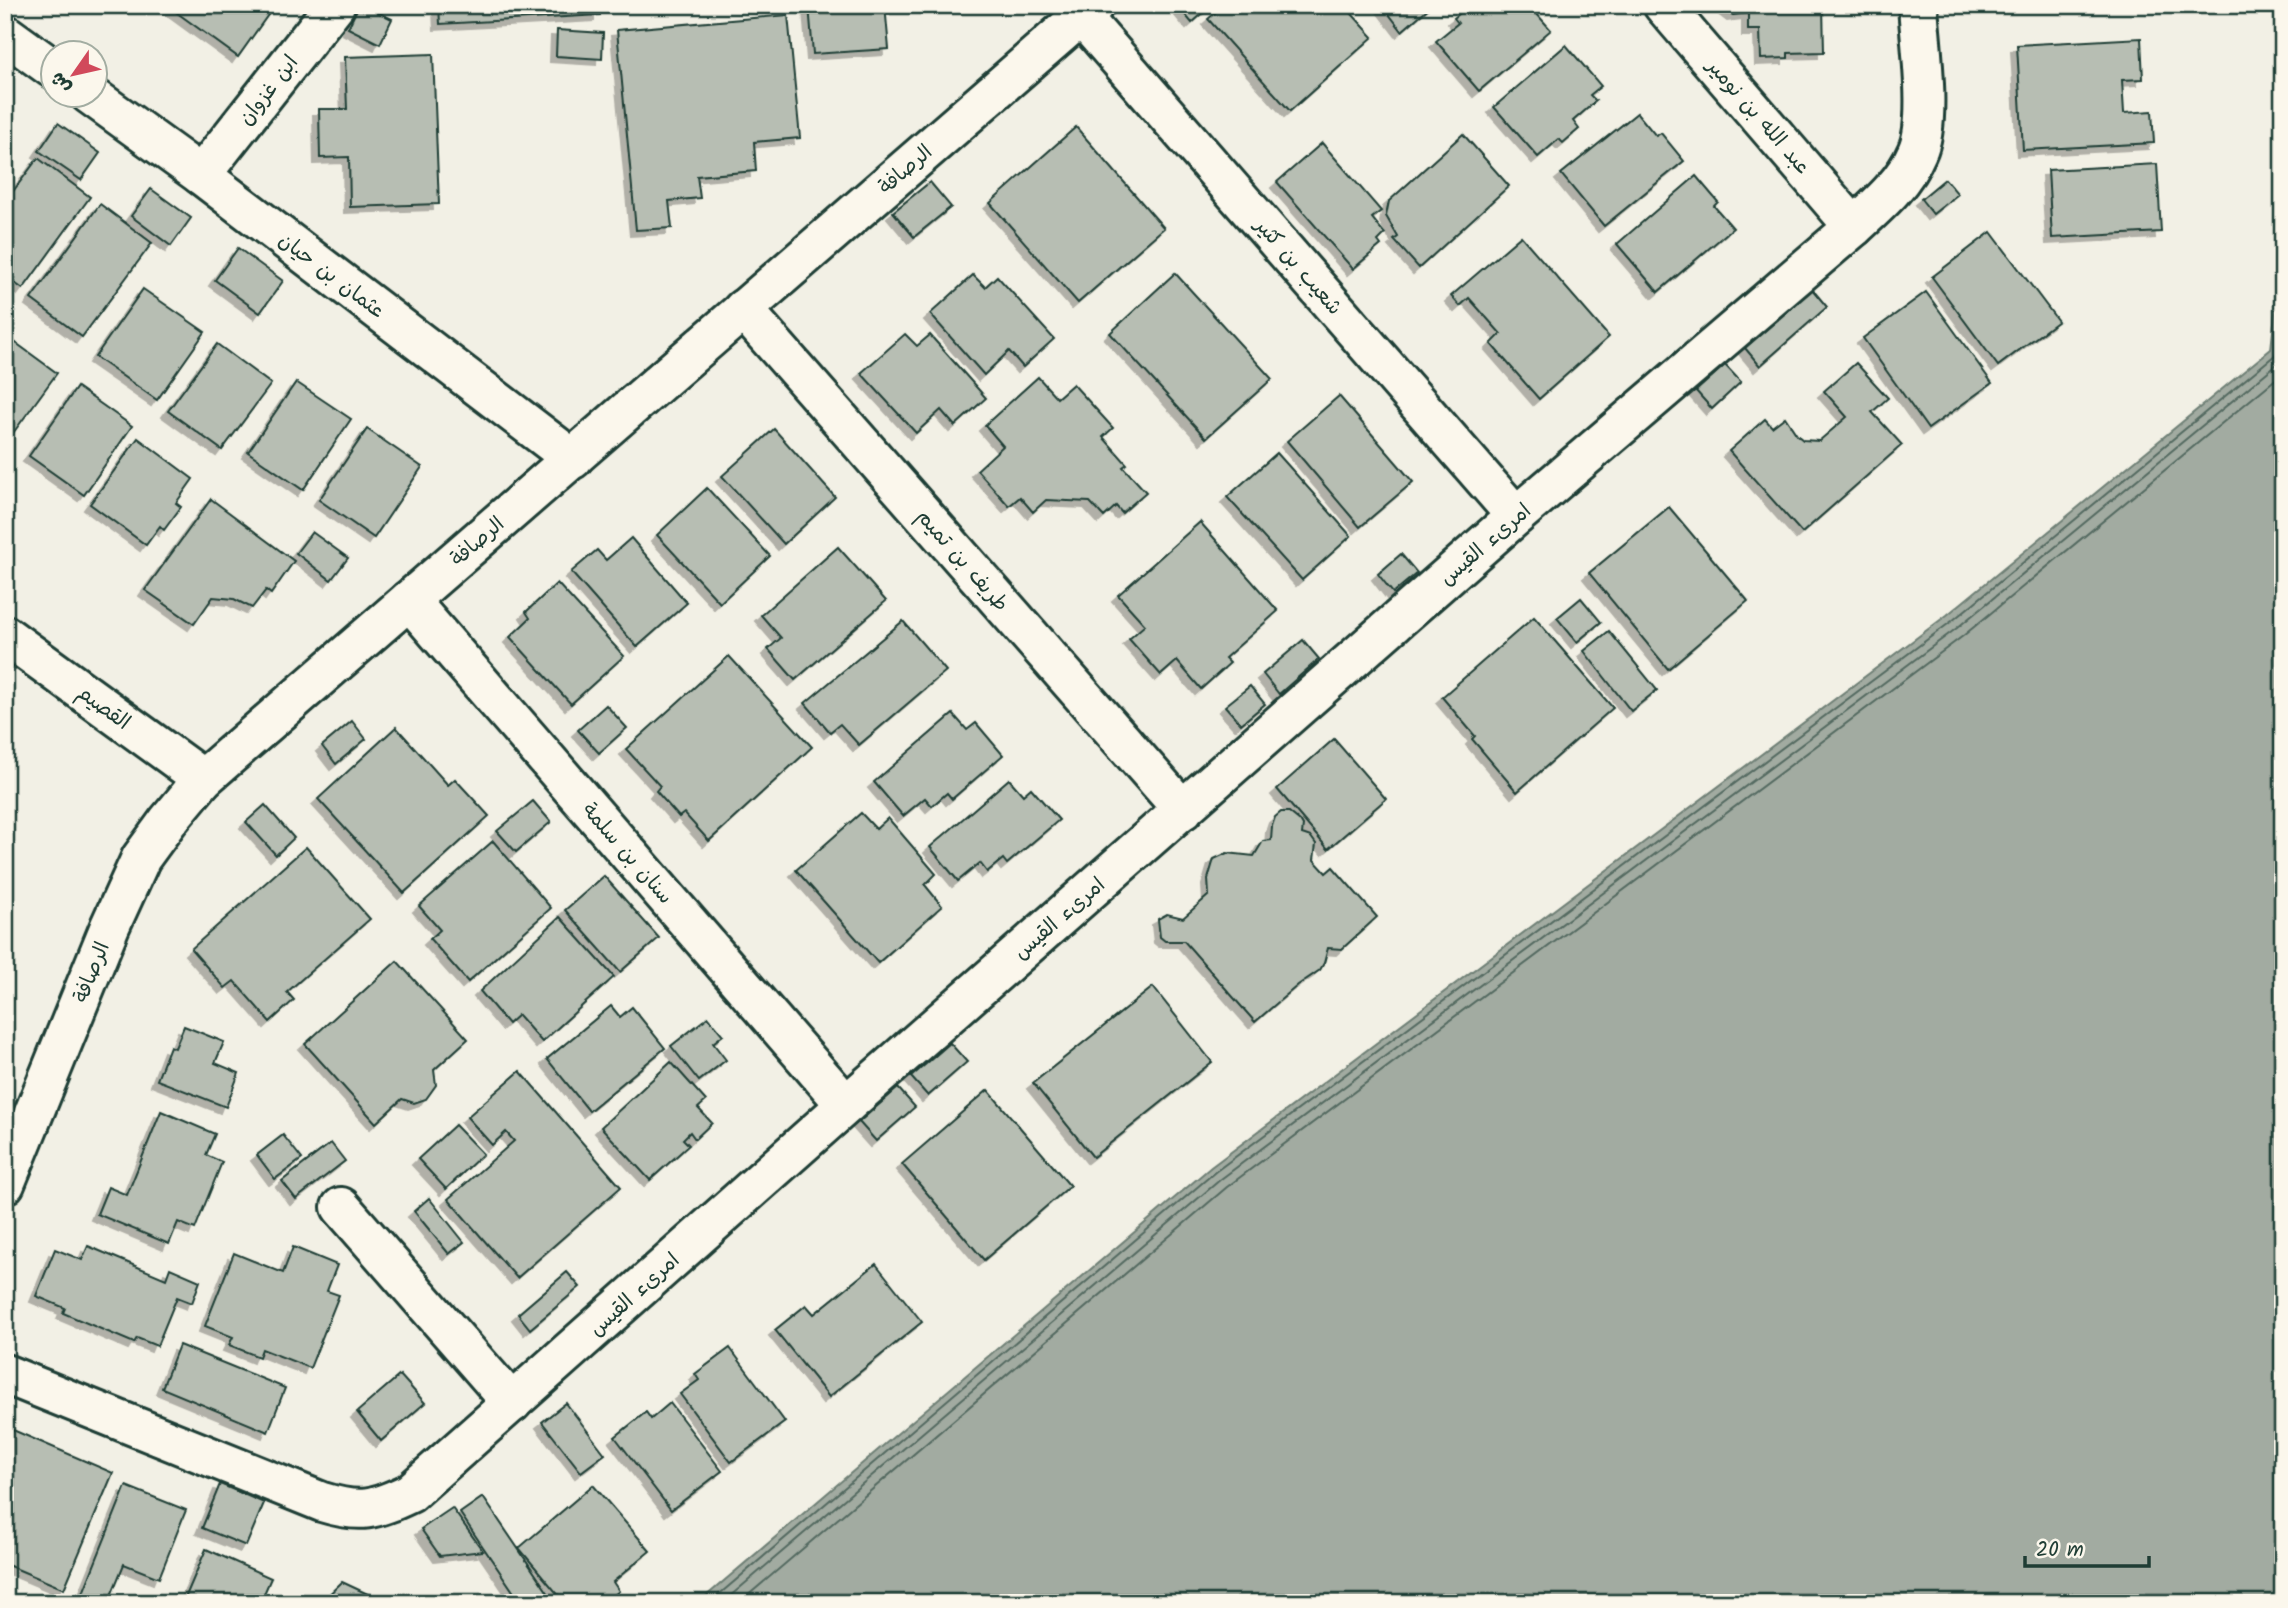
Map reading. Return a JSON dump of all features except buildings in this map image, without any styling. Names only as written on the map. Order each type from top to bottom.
[{"type":"street","name":"ابن غزوان","points":[[201,175],[335,5]]},
{"type":"street","name":"عبد الله بن نومير","points":[[1663,5],[1854,227]]},
{"type":"street","name":"امرىء القيس","points":[[5,1374],[345,1509],[363,1510],[386,1505],[410,1493],[846,1105],[1516,516],[1854,227],[1891,192],[1918,151],[1925,112],[1918,5]]},
{"type":"street","name":"الرصافة","points":[[5,1184],[110,926],[141,858],[202,779],[1087,11]]},
{"type":"street","name":"شعيب بن كثير","points":[[1087,11],[1516,516]]},
{"type":"street","points":[[5,34],[38,58]]},
{"type":"street","name":"عثمان بن حيان","points":[[108,108],[201,175],[573,459]]},
{"type":"street","name":"طريف بن تميم","points":[[743,309],[1183,810]]},
{"type":"street","name":"سنان بن سلمة","points":[[409,600],[846,1105]]},
{"type":"street","name":"القصيم","points":[[5,635],[202,779]]},
{"type":"street","points":[[341,1207],[512,1403]]},
{"type":"water","points":[[2283,242],[2283,1603],[698,1603],[1211,1167],[1947,615],[2271,349]]}]
